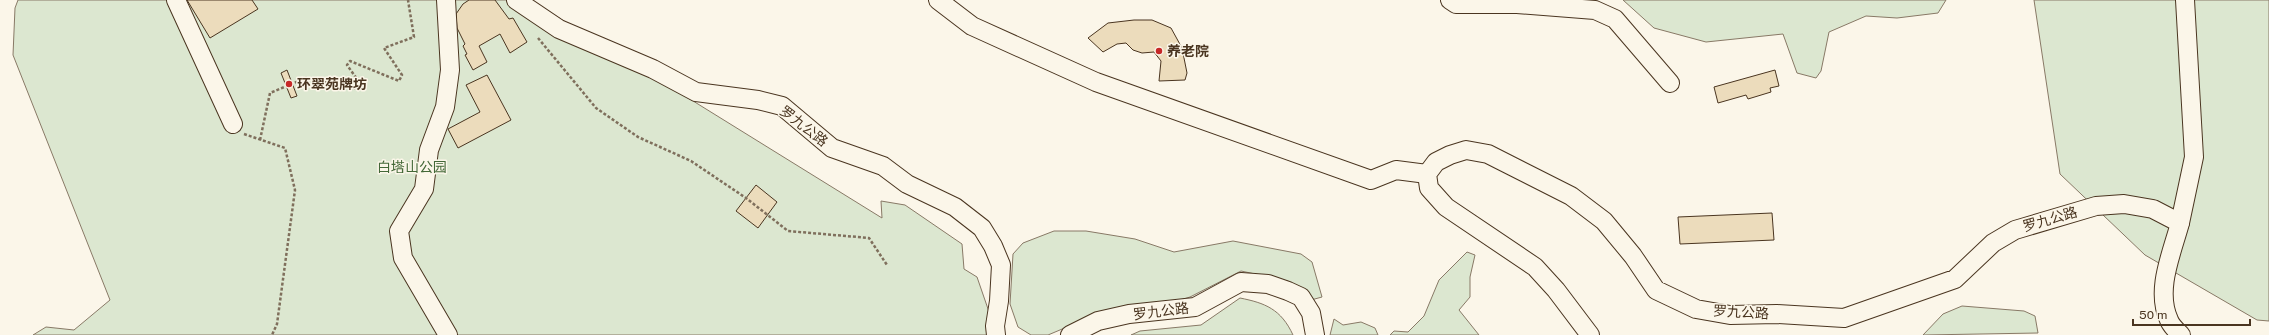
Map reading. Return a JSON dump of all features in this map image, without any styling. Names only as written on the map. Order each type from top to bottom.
[{"type":"street","points":[[176,0],[233,124]]},
{"type":"street","points":[[446,0],[450,70],[445,107],[429,150],[424,189],[399,231],[403,258],[448,335]]},
{"type":"street","name":"罗九公路","points":[[516,0],[559,29],[652,69],[696,92],[758,100],[782,106],[832,148],[883,166],[907,184],[955,207],[982,228],[993,246],[1001,265],[999,301],[995,326],[996,335]]},
{"type":"street","points":[[938,0],[972,26],[1096,82],[1228,130],[1371,180],[1396,170],[1427,174],[1429,188],[1446,207],[1535,267],[1556,290],[1590,335]]},
{"type":"street","points":[[1450,0],[1456,4],[1517,4],[1595,10],[1615,19],[1670,83]]},
{"type":"street","points":[[2180,335],[2169,321],[2164,300],[2164,284],[2180,223],[2194,158],[2185,0]]},
{"type":"street","name":"罗九公路","points":[[1427,174],[1436,162],[1450,155],[1466,150],[1488,154],[1571,196],[1604,221],[1633,256],[1656,290],[1696,309],[1730,315],[1777,314],[1844,318],[1955,279],[1993,243],[2015,230],[2096,206],[2124,204],[2153,209],[2180,223]]},
{"type":"street","name":"罗九公路","points":[[1070,335],[1098,321],[1129,314],[1195,307],[1241,282],[1268,284],[1288,290],[1301,297],[1311,313],[1315,335]]},
{"type":"path","points":[[260,140],[270,93],[306,78],[358,89],[362,86],[347,65],[350,61],[399,81],[402,75],[384,48],[414,37],[408,0]]},
{"type":"path","points":[[538,38],[596,108],[638,137],[691,161],[746,198],[788,231],[869,238],[887,265]]},
{"type":"path","points":[[233,124],[236,132],[285,148],[295,190],[277,324],[272,335]]},
{"type":"green space","name":"白塔山公园","points":[[18,0],[530,0],[882,218],[881,201],[905,205],[962,244],[964,269],[977,277],[997,335],[33,335],[46,327],[74,330],[110,300],[13,55],[15,8]]},
{"type":"green space","points":[[1623,0],[1946,0],[1938,13],[1897,18],[1866,16],[1829,32],[1821,71],[1816,78],[1797,73],[1783,34],[1706,42],[1654,28]]},
{"type":"green space","points":[[2034,0],[2269,0],[2269,321],[2257,320],[2145,255],[2060,174]]},
{"type":"green space","points":[[1054,231],[1086,231],[1135,239],[1174,252],[1233,241],[1301,254],[1312,262],[1322,297],[1311,300],[1288,281],[1241,271],[1190,297],[1164,305],[1067,327],[1048,335],[1031,335],[1018,327],[1010,304],[1013,254],[1023,243]]},
{"type":"green space","points":[[1467,252],[1475,255],[1470,277],[1470,297],[1459,310],[1479,335],[1390,335],[1394,331],[1408,332],[1424,316],[1439,280]]},
{"type":"green space","points":[[1240,298],[1265,305],[1278,313],[1293,335],[1131,335],[1140,331],[1201,325]]},
{"type":"green space","points":[[1962,306],[2024,311],[2035,316],[2038,333],[1923,335],[1943,314]]},
{"type":"green space","points":[[1334,319],[1343,325],[1361,322],[1375,328],[1378,335],[1330,335]]},
{"type":"building","points":[[187,0],[252,0],[258,9],[210,38]]},
{"type":"building","points":[[469,0],[495,0],[509,19],[513,18],[527,42],[510,53],[500,34],[479,46],[487,62],[473,70],[465,55],[467,54],[463,46],[465,44],[457,28],[456,14],[463,4]]},
{"type":"building","name":"养老院","points":[[1134,20],[1152,20],[1171,28],[1182,48],[1187,73],[1185,80],[1159,81],[1161,61],[1154,52],[1142,53],[1133,50],[1126,43],[1117,44],[1103,52],[1088,38],[1108,23]]},
{"type":"building","name":"环翠苑牌坊","points":[[287,70],[297,96],[291,98],[281,73]]},
{"type":"building","points":[[1775,70],[1779,86],[1770,88],[1771,92],[1748,99],[1746,95],[1718,103],[1714,87]]},
{"type":"building","points":[[487,75],[511,120],[458,148],[448,129],[480,112],[466,85]]},
{"type":"building","points":[[756,185],[777,202],[758,228],[736,211]]},
{"type":"building","points":[[1772,213],[1774,240],[1680,244],[1678,217]]},
{"type":"place","name":"养老院","points":[[1159,51]]},
{"type":"place","name":"环翠苑牌坊","points":[[289,84]]}]
